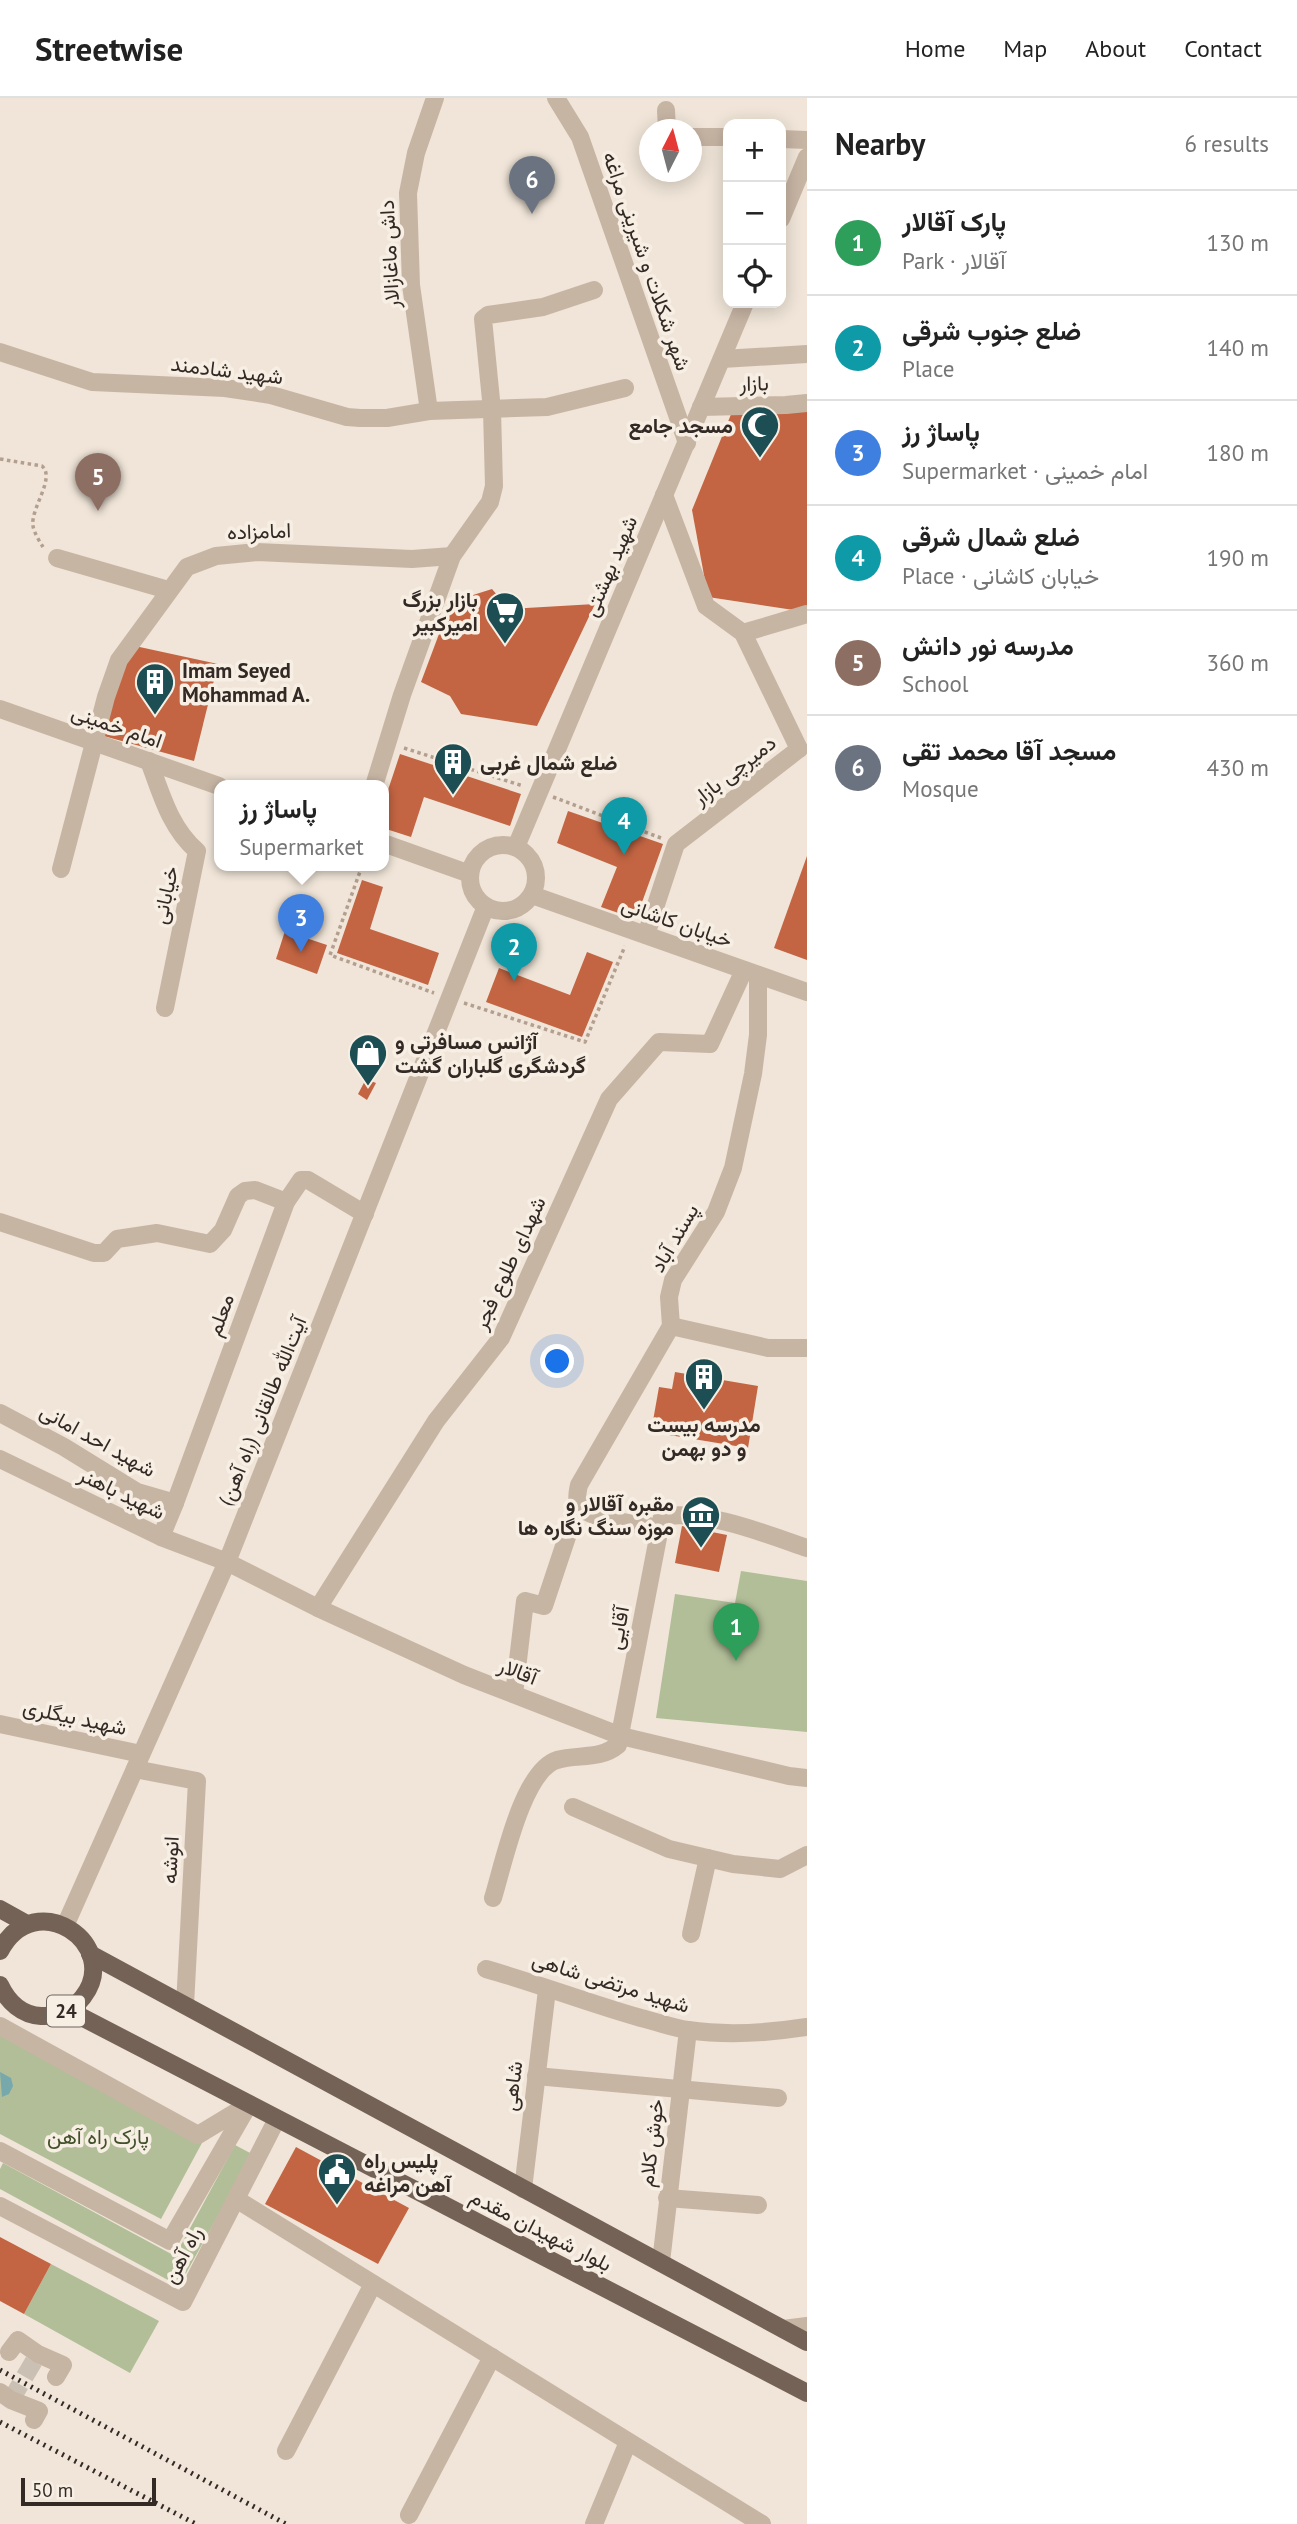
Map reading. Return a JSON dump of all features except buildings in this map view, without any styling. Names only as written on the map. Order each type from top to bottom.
[{"type":"main road","points":[[0,1909],[27,1924]]},
{"type":"main road","points":[[0,1951],[16,1930],[40,1921],[65,1926],[85,1942],[90,1954]]},
{"type":"main road","name":"بلوار شهیدان مقدم","points":[[90,1954],[807,2342]]},
{"type":"main road","name":"24","points":[[0,1986],[9,2001],[22,2011],[37,2016],[53,2016],[68,2010],[87,1992],[93,1967],[90,1954]]},
{"type":"main road","name":"بلوار شهیدان مقدم","points":[[68,2010],[807,2393]]},
{"type":"street","name":"داش ماغازالار","points":[[429,411],[411,285],[408,193],[416,153],[435,98]]},
{"type":"street","name":"شهر شکلات و شیرینی مراغه","points":[[556,98],[580,137],[687,443]]},
{"type":"street","points":[[666,110],[666,119]]},
{"type":"street","points":[[702,137],[723,137]]},
{"type":"street","points":[[786,139],[807,141]]},
{"type":"street","points":[[786,207],[807,157]]},
{"type":"street","points":[[376,780],[452,556],[490,502],[494,486],[492,410],[483,319],[488,315],[543,307],[594,290]]},
{"type":"street","name":"شهید بهشتی","points":[[516,847],[744,308]]},
{"type":"street","name":"شهید شادمند","points":[[0,352],[92,382],[225,388],[271,395],[346,417],[387,418],[429,411],[547,407],[625,388]]},
{"type":"street","points":[[722,359],[807,354]]},
{"type":"street","name":"بازار","points":[[701,407],[807,403]]},
{"type":"street","name":"دمیرچی بازار","points":[[664,495],[706,606],[743,632],[803,750],[676,844]]},
{"type":"street","name":"امامزاده","points":[[61,869],[94,742],[119,660],[187,567],[216,556],[257,552],[412,559],[452,556]]},
{"type":"street","points":[[57,558],[168,590]]},
{"type":"street","points":[[743,632],[807,614]]},
{"type":"street","name":"امام خمینی","points":[[0,709],[214,784]]},
{"type":"street","name":"خیابانی","points":[[149,761],[171,818],[184,840],[197,850],[165,1009]]},
{"type":"street","points":[[638,933],[676,844]]},
{"type":"street","points":[[389,845],[470,874]]},
{"type":"street","points":[[506,845],[516,847],[533,862],[536,884],[532,895],[525,903],[506,911],[486,906],[474,892],[470,874],[473,864],[486,849],[506,845]]},
{"type":"street","name":"خیابان کاشانی","points":[[532,895],[807,992]]},
{"type":"street","name":"(راه آهن) آیت‌الله طالقانی","points":[[65,1926],[227,1562],[486,906]]},
{"type":"street","name":"پسند آباد","points":[[671,1326],[669,1297],[673,1280],[716,1212],[733,1168],[753,1074],[758,1035],[751,973]]},
{"type":"street","name":"شهدای طلوع فجر","points":[[318,1608],[436,1421],[501,1338],[609,1099],[659,1042],[710,1044],[751,973]]},
{"type":"street","name":"معلم","points":[[161,1537],[286,1202],[301,1180],[308,1180],[365,1214]]},
{"type":"street","points":[[0,1222],[94,1253],[104,1253],[117,1239],[157,1233],[210,1244],[223,1230],[238,1196],[245,1191],[255,1190],[286,1202]]},
{"type":"street","points":[[514,1694],[525,1601],[544,1606],[578,1504],[579,1485],[671,1326],[768,1348],[807,1348]]},
{"type":"street","name":"شهید احد امانی","points":[[0,1413],[64,1447],[137,1492],[175,1503]]},
{"type":"street","name":"شهید باهنر","points":[[0,1459],[161,1537],[227,1562]]},
{"type":"street","points":[[578,1504],[583,1510],[597,1516],[659,1528],[662,1517],[685,1514],[718,1521],[807,1548]]},
{"type":"street","name":"آقایی","points":[[621,1736],[659,1528]]},
{"type":"street","name":"آقالار","points":[[227,1562],[318,1608],[464,1675],[621,1736],[807,1778]]},
{"type":"street","name":"شهید بیگلری","points":[[0,1724],[138,1762]]},
{"type":"street","points":[[493,1898],[516,1817],[536,1775],[554,1761],[608,1753],[618,1745],[621,1736]]},
{"type":"street","name":"انوشه","points":[[138,1762],[197,1781],[185,2006]]},
{"type":"street","points":[[573,1807],[669,1849],[733,1864],[779,1869],[807,1855]]},
{"type":"street","points":[[691,1934],[708,1858]]},
{"type":"street","name":"شهید مرتضی شاهی","points":[[486,1969],[538,1984],[547,1990],[688,2030],[765,2034],[807,2027]]},
{"type":"street","name":"شاهی","points":[[523,2189],[547,1990]]},
{"type":"street","points":[[0,2026],[198,2134],[249,2104]]},
{"type":"street","name":"خوش کلام","points":[[660,2263],[688,2030]]},
{"type":"street","points":[[536,2076],[778,2098]]},
{"type":"street","name":"راه آهن","points":[[0,2151],[170,2241],[249,2104]]},
{"type":"street","name":"راه آهن","points":[[0,2206],[183,2302],[277,2119]]},
{"type":"street","points":[[667,2198],[758,2205]]},
{"type":"street","points":[[236,2199],[762,2524]]},
{"type":"street","points":[[286,2451],[373,2284]]},
{"type":"street","points":[[783,2329],[807,2326]]},
{"type":"street","points":[[9,2352],[18,2340],[38,2354],[63,2365],[56,2377]]},
{"type":"street","points":[[409,2515],[492,2357]]},
{"type":"street","points":[[0,2392],[11,2400],[39,2411],[34,2420]]},
{"type":"street","points":[[594,2524],[628,2442]]},
{"type":"path","points":[[0,459],[42,466],[47,470],[48,476],[38,501],[33,525],[42,546],[57,558]]},
{"type":"path","points":[[387,743],[539,791],[676,844]]},
{"type":"path","points":[[360,871],[330,955],[449,999],[585,1042],[638,933]]},
{"type":"green space","points":[[741,1571],[807,1581],[807,1732],[656,1718],[675,1594],[735,1603]]},
{"type":"green space","name":"پارک راه آهن","points":[[0,2033],[203,2141],[161,2219],[0,2134]]},
{"type":"green space","points":[[235,2145],[252,2154],[179,2286],[0,2189],[0,2169],[3,2163],[175,2256]]},
{"type":"green space","points":[[51,2264],[159,2321],[130,2373],[24,2314]]},
{"type":"water","points":[[0,2072],[11,2078],[13,2086],[9,2094],[2,2097]]},
{"type":"tunnel","points":[[11,2400],[38,2354]]},
{"type":"railway","points":[[0,2370],[286,2524]]},
{"type":"railway","points":[[0,2422],[196,2524]]},
{"type":"place","name":"مسجد آقا محمد تقی","points":[[532,214]]},
{"type":"place","name":"مسجد جامع","points":[[760,459]]},
{"type":"place","name":"مدرسه نور دانش","points":[[98,511]]},
{"type":"place","name":"بازار بزرگ امیرکبیر","points":[[505,645]]},
{"type":"place","name":"Imam Seyed Mohammad A.","points":[[155,716]]},
{"type":"place","name":"ضلع شمال غربی","points":[[453,796]]},
{"type":"place","name":"ضلع شمال شرقی","points":[[624,855]]},
{"type":"place","name":"پاساژ رز","points":[[301,952]]},
{"type":"place","name":"ضلع جنوب شرقی","points":[[514,981]]},
{"type":"place","name":"آژانس مسافرتی و گردشگری گلباران گشت","points":[[368,1087]]},
{"type":"place","name":"مدرسه بیست و دو بهمن","points":[[704,1411]]},
{"type":"place","name":"مقبره آقالار و موزه سنگ نگاره ها","points":[[701,1549]]},
{"type":"place","name":"پارک آقالار","points":[[736,1661]]},
{"type":"place","name":"پلیس راه آهن مراغه","points":[[337,2206]]}]
